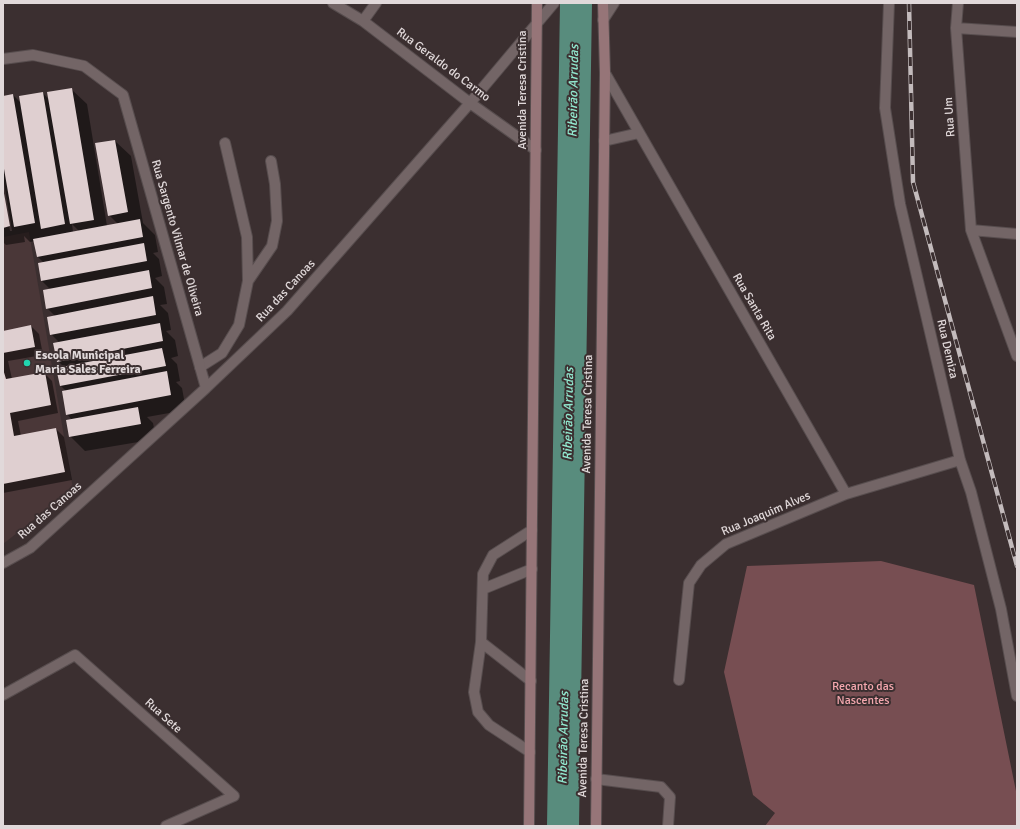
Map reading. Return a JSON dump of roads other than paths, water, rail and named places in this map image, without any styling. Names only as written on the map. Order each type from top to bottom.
[{"type":"main road","name":"Avenida Teresa Cristina","points":[[529,826],[532,680],[537,3]]},
{"type":"main road","name":"Avenida Teresa Cristina","points":[[596,826],[605,73],[602,20],[603,3]]},
{"type":"street","name":"Rua Geraldo do Carmo","points":[[333,3],[363,21],[470,103],[536,150]]},
{"type":"street","points":[[363,21],[376,3]]},
{"type":"street","name":"Rua das Canoas","points":[[3,563],[30,548],[206,388],[287,311],[470,103],[554,3]]},
{"type":"street","points":[[602,20],[614,3]]},
{"type":"street","name":"Rua Demiza","points":[[889,3],[885,108],[900,204],[960,460],[1001,609],[1017,696]]},
{"type":"street","name":"Rua Um","points":[[958,3],[956,28],[971,230],[1017,356]]},
{"type":"street","points":[[956,28],[1017,32]]},
{"type":"street","name":"Rua Sargento Vilmar de Oliveira","points":[[3,59],[33,55],[84,66],[123,95],[206,388]]},
{"type":"street","name":"Rua Santa Rita","points":[[605,73],[846,494]]},
{"type":"street","points":[[604,141],[639,133]]},
{"type":"street","points":[[200,367],[222,353],[239,325],[248,281],[247,237],[225,143]]},
{"type":"street","points":[[248,281],[272,246],[277,221],[275,184],[271,161]]},
{"type":"street","points":[[971,230],[1017,234]]},
{"type":"street","name":"Rua Joaquim Alves","points":[[678,680],[690,584],[701,565],[726,544],[846,494],[960,460]]},
{"type":"street","points":[[530,752],[489,725],[478,712],[474,692],[480,642],[483,574],[493,555],[532,530]]},
{"type":"street","points":[[483,589],[532,569]]},
{"type":"street","points":[[480,642],[532,680]]},
{"type":"street","name":"Rua Sete","points":[[3,695],[75,655],[234,796],[166,826]]},
{"type":"street","points":[[596,779],[661,787],[670,797],[668,826]]},
{"type":"waterway","name":"Ribeirão Arrudas","points":[[563,826],[576,3]]},
{"type":"railway","points":[[909,3],[913,182],[1017,566]]},
{"type":"place","name":"Escola Municipal Maria Sales Ferreira","points":[[27,363]]},
{"type":"park label","name":"Recanto das Nascentes","points":[[863,694]]}]
